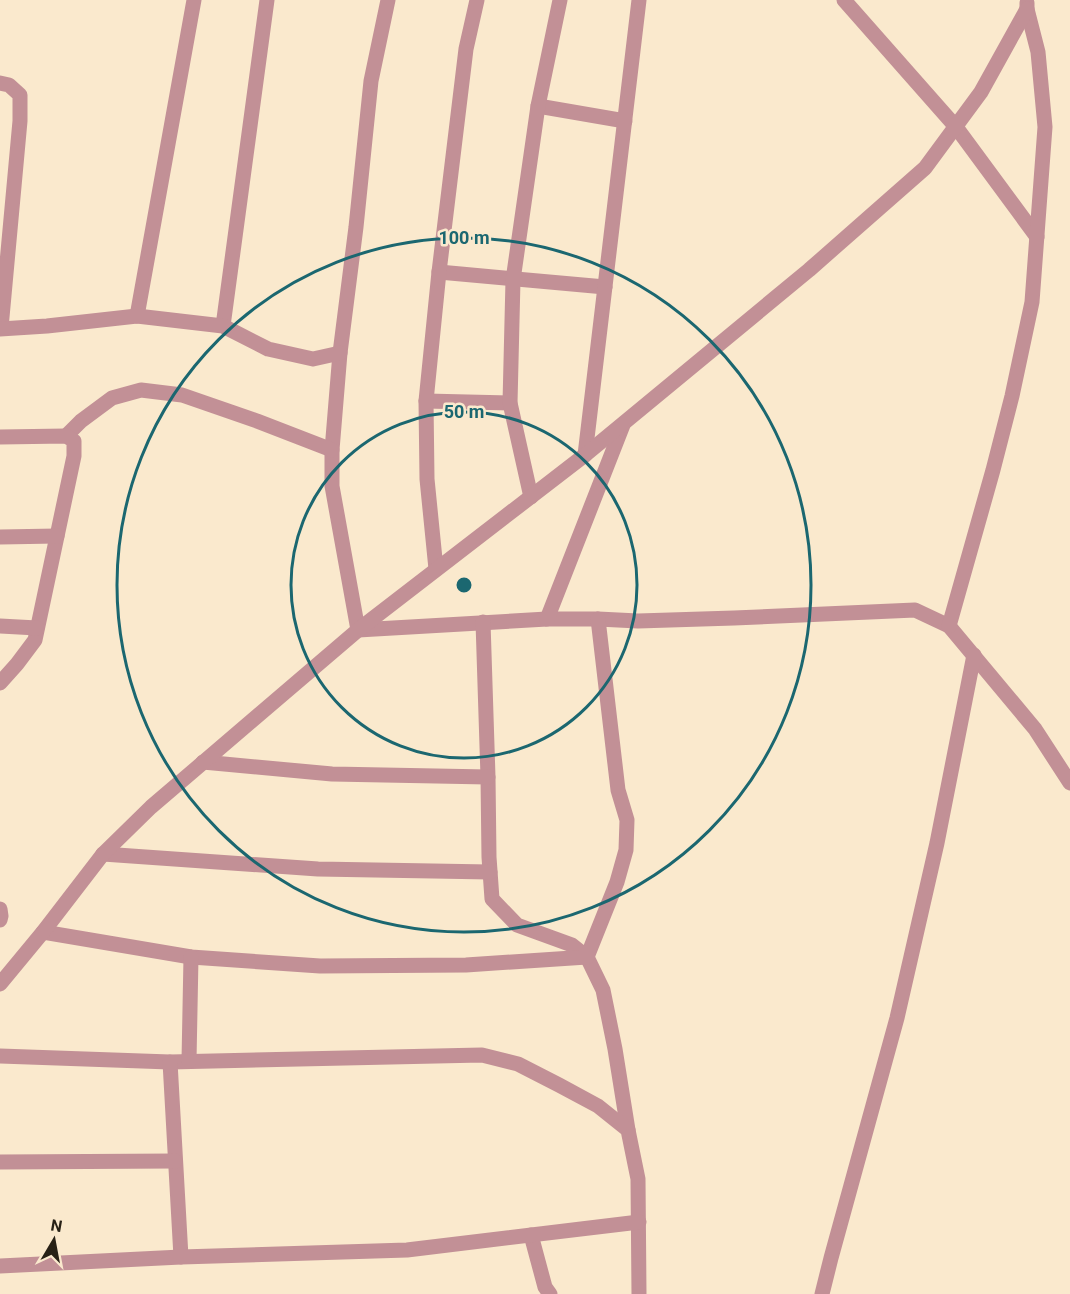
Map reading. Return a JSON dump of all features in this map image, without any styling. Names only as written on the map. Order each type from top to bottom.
[{"type":"street","points":[[137,316],[189,0]]},
{"type":"street","points":[[223,326],[267,0]]},
{"type":"street","points":[[358,630],[332,486],[332,450],[340,353],[371,81],[388,0]]},
{"type":"street","points":[[436,569],[427,479],[426,401],[466,49],[477,0]]},
{"type":"street","points":[[531,497],[510,403],[513,280],[538,106],[560,0]]},
{"type":"street","points":[[585,455],[639,0]]},
{"type":"street","points":[[844,0],[956,127],[1037,237]]},
{"type":"street","points":[[0,984],[103,854],[151,807],[358,630],[585,455],[809,270],[925,168],[981,92],[1027,4]]},
{"type":"street","points":[[949,626],[1012,396],[1032,302],[1045,127],[1038,52],[1027,4]]},
{"type":"street","points":[[0,83],[9,85],[20,95],[20,121],[0,328],[47,326],[137,316],[223,326],[268,349],[313,359],[340,353]]},
{"type":"street","points":[[538,106],[625,121]]},
{"type":"street","points":[[439,272],[606,287]]},
{"type":"street","points":[[66,436],[81,421],[112,398],[141,390],[182,395],[332,450]]},
{"type":"street","points":[[426,401],[510,403]]},
{"type":"street","points":[[547,619],[624,422]]},
{"type":"street","points":[[0,437],[66,436],[74,441],[74,456],[35,640],[0,683]]},
{"type":"street","points":[[0,537],[57,536]]},
{"type":"street","points":[[358,630],[547,619],[638,621],[915,610],[949,626],[1035,729],[1070,783]]},
{"type":"street","points":[[588,957],[617,882],[626,850],[627,820],[618,790],[598,619]]},
{"type":"street","points":[[483,622],[492,899],[517,925],[572,945],[588,957],[603,990],[638,1179],[639,1294]]},
{"type":"street","points":[[0,626],[37,628]]},
{"type":"street","points":[[822,1294],[897,1018],[937,843],[974,656]]},
{"type":"street","points":[[203,762],[332,774],[488,777]]},
{"type":"street","points":[[103,854],[318,869],[490,872]]},
{"type":"street","points":[[0,909],[0,920]]},
{"type":"street","points":[[43,932],[192,957],[332,966],[466,965],[588,957]]},
{"type":"street","points":[[189,1061],[192,957]]},
{"type":"street","points":[[0,1056],[170,1062],[482,1055],[518,1064],[559,1085],[598,1106],[628,1130]]},
{"type":"street","points":[[170,1062],[181,1257]]},
{"type":"street","points":[[0,1162],[175,1161]]},
{"type":"street","points":[[0,1266],[181,1257],[407,1250],[639,1222]]},
{"type":"street","points":[[531,1234],[545,1287],[550,1294]]}]
